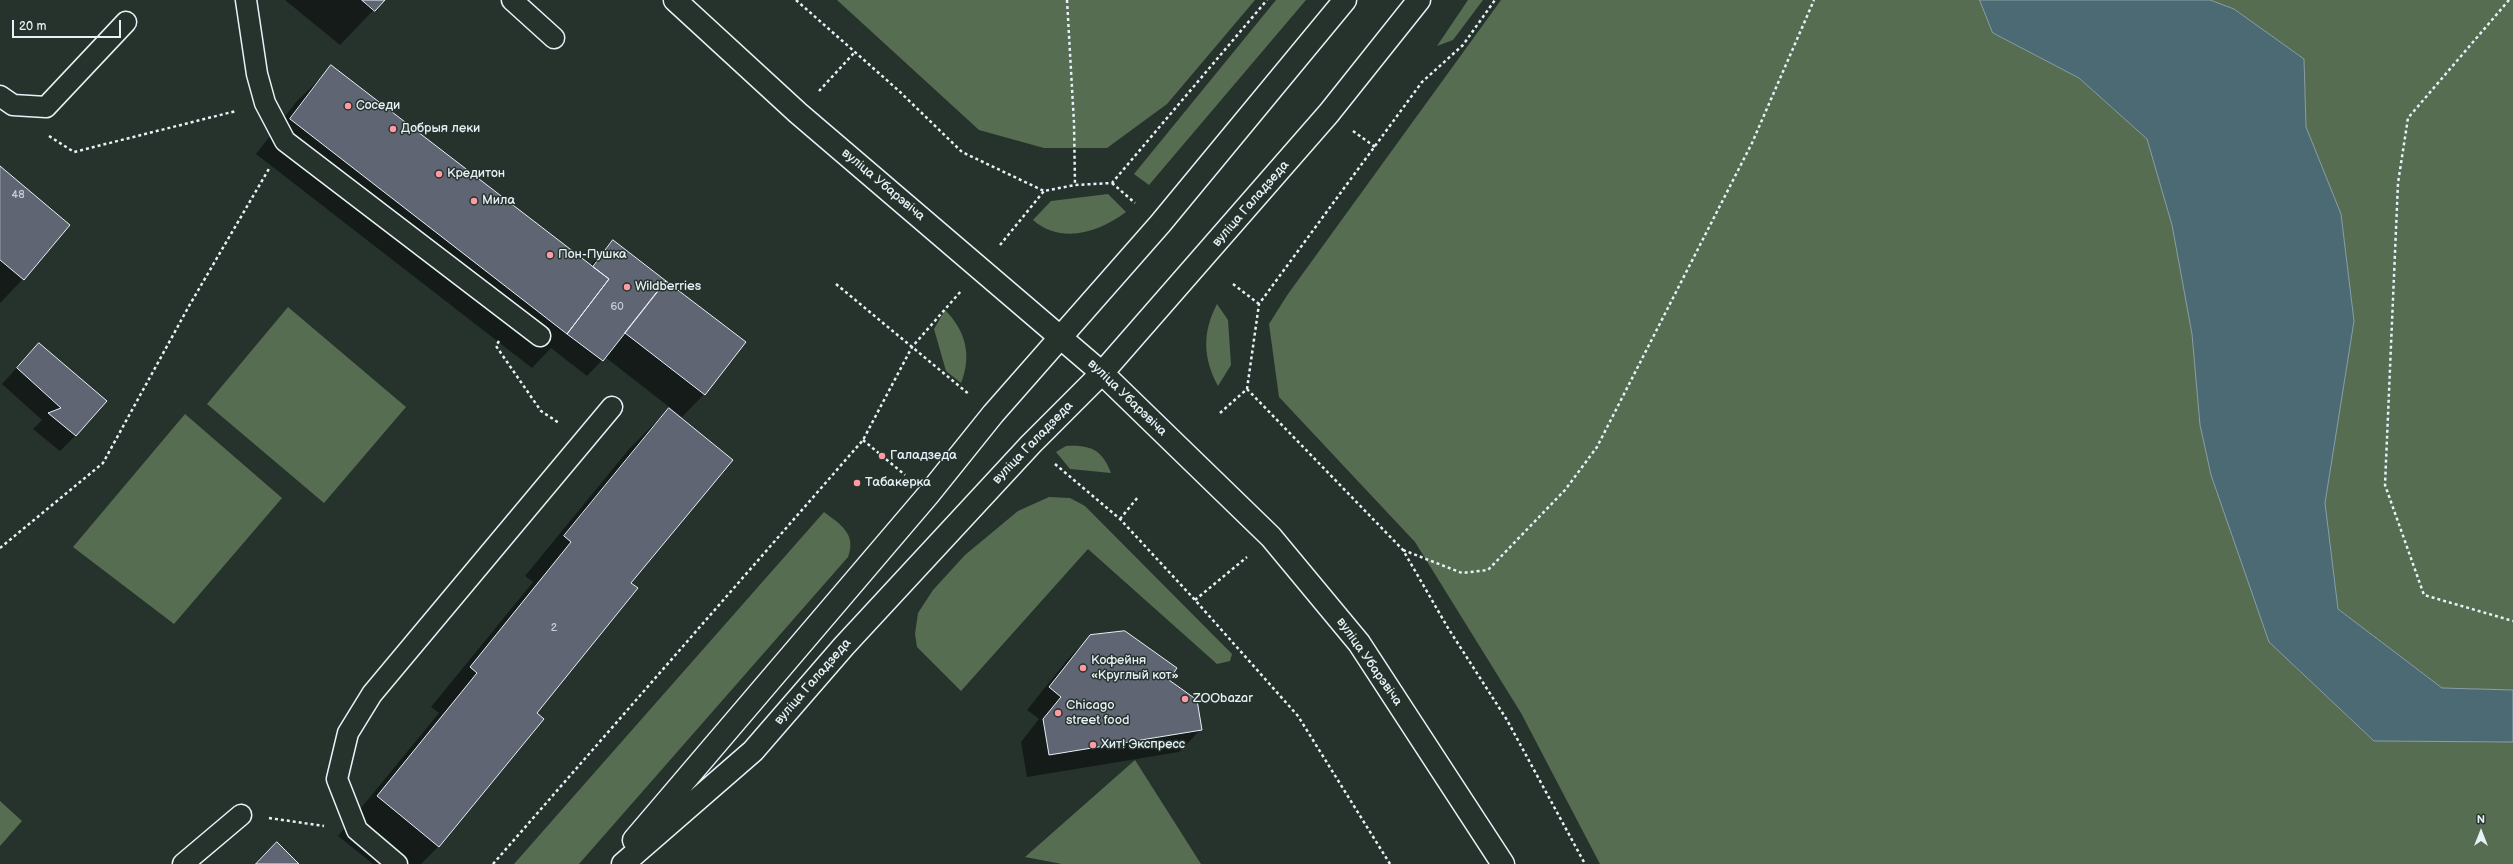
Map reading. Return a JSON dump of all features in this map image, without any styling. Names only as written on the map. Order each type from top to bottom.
[{"type":"main road","name":"вуліца Убарэвіча","points":[[675,0],[798,113],[1102,372],[1271,537],[1359,643],[1503,864]]},
{"type":"main road","points":[[613,864],[923,501],[993,414],[1062,338],[1160,224],[1345,0]]},
{"type":"main road","name":"вуліца Галадзеда","points":[[623,864],[753,752],[844,646],[1031,444],[1102,372],[1329,113],[1419,0]]},
{"type":"lane","points":[[246,0],[257,74],[265,103],[285,141],[540,336]]},
{"type":"lane","points":[[512,0],[554,38]]},
{"type":"lane","points":[[0,96],[13,106],[46,107],[126,22]]},
{"type":"lane","points":[[397,864],[357,830],[337,780],[348,733],[372,694],[612,407]]},
{"type":"lane","points":[[183,864],[242,815]]},
{"type":"path","points":[[796,0],[854,53],[898,90],[962,152],[1044,191],[1075,185],[1112,183],[1135,203]]},
{"type":"path","points":[[1067,0],[1074,122],[1075,185]]},
{"type":"path","points":[[1112,183],[1267,0]]},
{"type":"path","points":[[1220,413],[1247,389],[1259,304],[1422,82],[1463,45],[1494,0]]},
{"type":"path","points":[[1403,550],[1462,573],[1488,570],[1565,490],[1597,447],[1752,143],[1814,0]]},
{"type":"path","points":[[2508,0],[2408,118],[2398,183],[2385,485],[2424,595],[2513,621]]},
{"type":"path","points":[[798,113],[854,53]]},
{"type":"path","points":[[46,107],[47,135],[74,152],[265,103]]},
{"type":"path","points":[[0,548],[103,463],[189,306],[285,141]]},
{"type":"path","points":[[493,864],[863,440],[912,347],[981,268],[1044,191]]},
{"type":"path","points":[[836,284],[993,414]]},
{"type":"path","points":[[1233,284],[1259,304]]},
{"type":"path","points":[[496,346],[541,412]]},
{"type":"path","points":[[1247,389],[1403,550],[1448,628],[1507,720],[1585,864]]},
{"type":"path","points":[[863,440],[882,456]]},
{"type":"path","points":[[1031,444],[1120,519],[1196,600],[1298,716],[1390,864]]},
{"type":"path","points":[[1120,519],[1138,497]]},
{"type":"path","points":[[1196,600],[1271,537]]},
{"type":"path","points":[[242,815],[357,830]]},
{"type":"green space","points":[[837,0],[1255,0],[1167,104],[1107,148],[1044,148],[979,130]]},
{"type":"green space","points":[[1276,0],[1306,0],[1149,185],[1134,174]]},
{"type":"green space","points":[[1468,0],[1483,0],[1453,40],[1437,46]]},
{"type":"green space","points":[[1501,0],[1980,0],[1993,33],[2079,78],[2147,139],[2172,225],[2192,334],[2200,425],[2211,475],[2269,642],[2374,741],[2513,742],[2513,864],[1600,864],[1521,713],[1415,542],[1279,397],[1269,324],[1288,294]]},
{"type":"green space","points":[[2210,0],[2513,0],[2513,690],[2442,688],[2338,609],[2325,503],[2354,321],[2341,214],[2306,127],[2304,59],[2234,9]]},
{"type":"green space","points":[[1108,194],[1126,212],[1092,230],[1068,234],[1056,232],[1044,228],[1033,220],[1051,201]]},
{"type":"green space","points":[[1217,304],[1228,320],[1231,365],[1218,386],[1209,365],[1206,345],[1209,325]]},
{"type":"green space","points":[[288,307],[406,407],[324,503],[207,404]]},
{"type":"green space","points":[[945,310],[958,326],[965,344],[966,363],[961,383],[946,371],[934,329]]},
{"type":"green space","points":[[185,414],[282,498],[174,624],[73,547]]},
{"type":"green space","points":[[1066,446],[1082,446],[1094,450],[1104,459],[1111,473],[1070,469],[1056,452]]},
{"type":"green space","points":[[1049,497],[1070,498],[1085,506],[1232,654],[1230,661],[1217,664],[1088,549],[961,691],[917,647],[915,634],[918,613],[933,590],[965,555],[1018,511]]},
{"type":"green space","points":[[824,512],[841,525],[849,536],[850,549],[848,557],[579,864],[514,864]]},
{"type":"green space","points":[[1135,760],[1201,864],[1062,864],[1025,857]]},
{"type":"green space","points":[[0,801],[22,821],[0,846]]},
{"type":"water","points":[[1980,0],[2210,0],[2234,9],[2304,59],[2306,127],[2341,214],[2354,321],[2325,503],[2338,609],[2442,688],[2513,690],[2513,742],[2374,741],[2269,642],[2211,475],[2200,425],[2192,334],[2172,225],[2147,139],[2079,78],[1993,33]]},
{"type":"building","points":[[362,0],[385,0],[375,11]]},
{"type":"building","points":[[331,65],[609,279],[567,334],[290,119]]},
{"type":"building","points":[[0,166],[70,225],[24,280],[0,260]]},
{"type":"building","points":[[613,240],[666,281],[603,361],[567,334],[609,279],[593,267]]},
{"type":"building","points":[[666,281],[746,342],[705,395],[625,333]]},
{"type":"building","points":[[39,343],[107,401],[76,436],[48,413],[61,408],[17,368]]},
{"type":"building","points":[[669,408],[733,460],[631,583],[638,588],[537,713],[544,719],[439,847],[377,796],[477,673],[470,667],[571,542],[564,536]]},
{"type":"building","points":[[1125,631],[1177,668],[1169,680],[1197,700],[1202,730],[1049,755],[1043,719],[1061,697],[1049,687],[1090,635]]},
{"type":"building","points":[[277,842],[299,864],[256,864]]},
{"type":"place","name":"Соседи","points":[[348,106]]},
{"type":"place","name":"Добрыя леки","points":[[393,129]]},
{"type":"place","name":"Кредитон","points":[[439,174]]},
{"type":"place","name":"Мила","points":[[474,201]]},
{"type":"place","name":"Пон-Пушка","points":[[550,255]]},
{"type":"place","name":"Wildberries","points":[[627,287]]},
{"type":"place","name":"Галадзеда","points":[[882,456]]},
{"type":"place","name":"Табакерка","points":[[857,483]]},
{"type":"place","name":"Кофейня «Круглый кот»","points":[[1083,668]]},
{"type":"place","name":"ZOObazar","points":[[1185,699]]},
{"type":"place","name":"Chicago street food","points":[[1058,713]]},
{"type":"place","name":"Хит! Экспресс","points":[[1093,745]]}]
